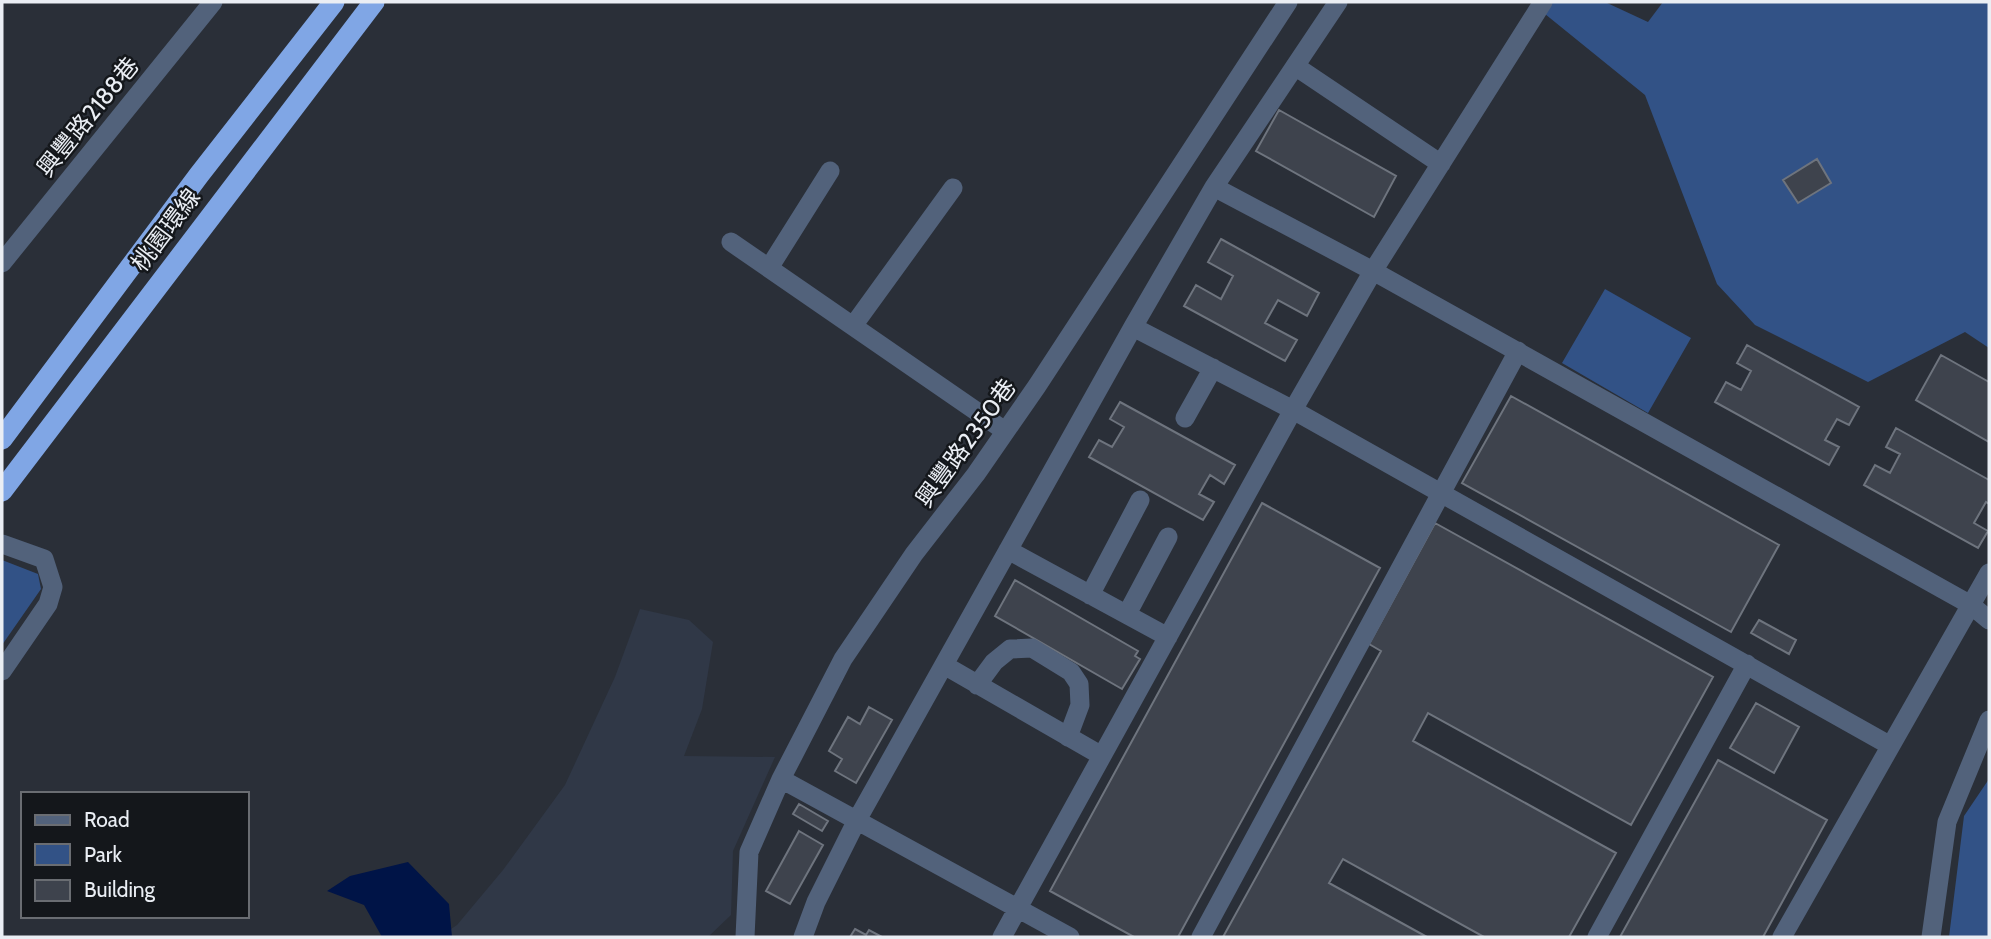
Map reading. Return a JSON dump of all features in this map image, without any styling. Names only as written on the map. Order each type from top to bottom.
[{"type":"highway","name":"桃園環線","points":[[2,439],[199,175],[334,2]]},
{"type":"highway","name":"桃園環線","points":[[2,491],[374,2]]},
{"type":"street","name":"興豐路2188巷","points":[[2,263],[213,2]]},
{"type":"street","name":"興豐路2350巷","points":[[745,937],[749,852],[781,779],[843,659],[914,554],[1045,374],[1288,2]]},
{"type":"street","points":[[803,937],[816,902],[857,820],[1133,327],[1214,187],[1338,2]]},
{"type":"street","points":[[1002,937],[1293,410],[1373,271],[1543,2]]},
{"type":"street","points":[[1295,66],[1441,164]]},
{"type":"street","points":[[769,268],[830,171]]},
{"type":"street","points":[[1214,187],[1518,351],[1971,605],[1989,620]]},
{"type":"street","points":[[853,326],[953,188]]},
{"type":"street","points":[[731,242],[1005,432]]},
{"type":"street","points":[[1133,327],[1293,410],[1889,746]]},
{"type":"street","points":[[1201,937],[1518,351]]},
{"type":"street","points":[[1185,418],[1213,368]]},
{"type":"street","points":[[1090,595],[1140,500]]},
{"type":"street","points":[[1127,614],[1168,537]]},
{"type":"street","points":[[2,544],[44,559],[53,587],[48,604],[2,670]]},
{"type":"street","points":[[1008,550],[1168,637]]},
{"type":"street","points":[[1782,937],[1989,573]]},
{"type":"street","points":[[977,685],[993,662],[1010,649],[1032,648],[1071,672],[1079,684],[1080,705],[1068,737]]},
{"type":"street","points":[[1597,937],[1747,664]]},
{"type":"street","points":[[944,665],[1102,756]]},
{"type":"street","points":[[1931,937],[1947,822],[1989,720]]},
{"type":"street","points":[[781,779],[1070,937]]},
{"type":"shaded area","points":[[640,609],[689,620],[713,642],[702,709],[684,756],[775,757],[733,851],[731,915],[708,937],[439,937],[457,925],[503,870],[565,785],[615,677]]},
{"type":"shaded area","points":[[408,862],[449,904],[452,937],[382,937],[364,905],[327,891],[350,876]]},
{"type":"green space","points":[[1552,2],[1605,2],[1648,22],[1663,2],[1989,2],[1989,348],[1965,332],[1868,382],[1755,325],[1717,284],[1645,95],[1545,14]]},
{"type":"green space","points":[[1605,289],[1691,338],[1648,413],[1562,363]]},
{"type":"green space","points":[[2,560],[38,574],[41,589],[2,645]]},
{"type":"green space","points":[[1989,779],[1989,937],[1949,937],[1964,816]]},
{"type":"building","points":[[1279,110],[1396,176],[1374,217],[1256,151]]},
{"type":"building","points":[[1817,159],[1831,183],[1798,203],[1783,180]]},
{"type":"building","points":[[1221,239],[1319,293],[1307,316],[1278,300],[1265,323],[1297,340],[1285,361],[1184,306],[1196,285],[1221,299],[1233,276],[1208,262]]},
{"type":"building","points":[[1747,345],[1859,407],[1849,425],[1837,419],[1825,440],[1839,447],[1829,465],[1715,402],[1726,382],[1741,390],[1751,371],[1737,363]]},
{"type":"building","points":[[1941,355],[1989,382],[1989,442],[1916,400]]},
{"type":"building","points":[[1511,396],[1779,545],[1731,632],[1462,483]]},
{"type":"building","points":[[1120,402],[1235,465],[1224,484],[1210,475],[1199,494],[1214,502],[1203,520],[1089,457],[1099,440],[1112,447],[1124,427],[1110,419]]},
{"type":"building","points":[[1896,428],[1989,480],[1989,504],[1986,502],[1974,523],[1988,531],[1978,548],[1864,485],[1875,465],[1890,473],[1900,454],[1886,447]]},
{"type":"building","points":[[1262,503],[1380,568],[1178,937],[1134,937],[1050,891]]},
{"type":"building","points":[[1435,523],[1713,677],[1631,825],[1428,713],[1413,741],[1616,853],[1569,937],[1484,937],[1343,859],[1329,883],[1427,937],[1223,937],[1381,651],[1369,644]]},
{"type":"building","points":[[1015,580],[1138,651],[1135,656],[1140,659],[1122,689],[995,616]]},
{"type":"building","points":[[1759,620],[1796,640],[1789,654],[1751,633]]},
{"type":"building","points":[[1756,703],[1799,727],[1774,773],[1730,748]]},
{"type":"building","points":[[869,707],[892,720],[856,783],[835,771],[842,759],[829,751],[848,717],[860,724]]},
{"type":"building","points":[[1718,760],[1827,820],[1763,937],[1620,937]]},
{"type":"building","points":[[799,804],[828,821],[822,831],[793,814]]},
{"type":"building","points":[[799,831],[823,845],[790,904],[766,891]]},
{"type":"building","points":[[855,929],[866,935],[869,930],[882,937],[850,937]]}]
